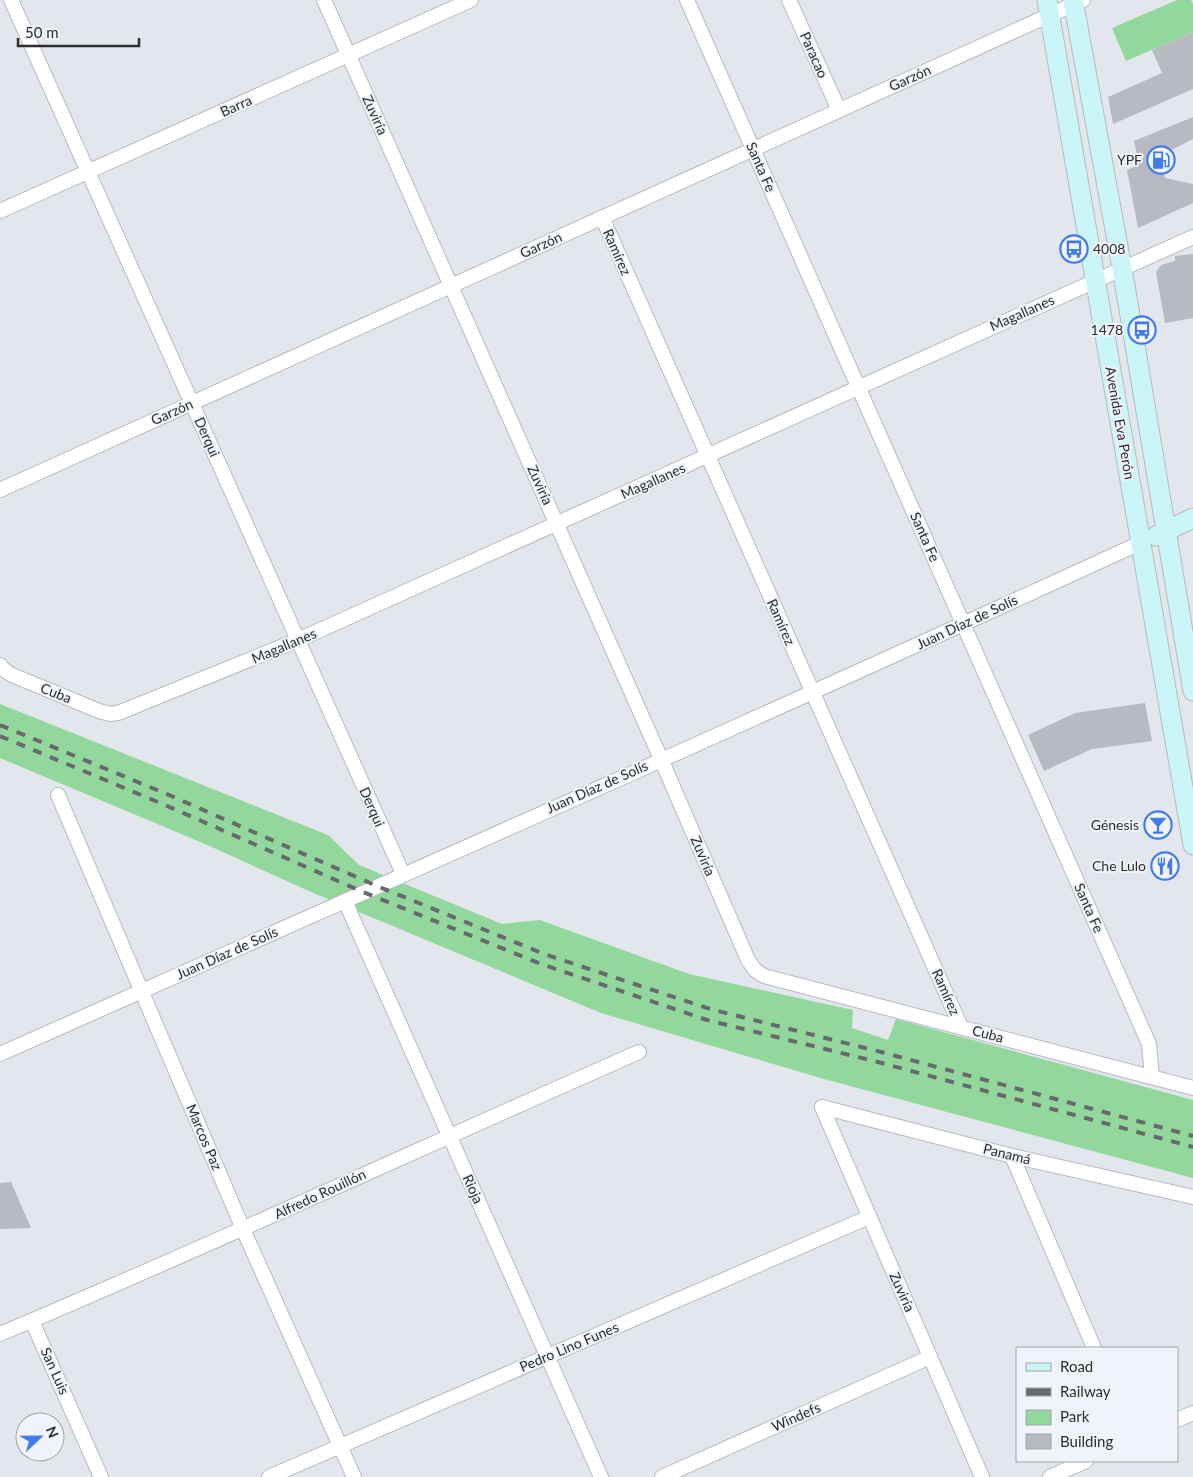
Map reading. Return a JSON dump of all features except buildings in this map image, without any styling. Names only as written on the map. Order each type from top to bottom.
[{"type":"main road","name":"Avenida Eva Perón","points":[[1077,1],[1193,691]]},
{"type":"main road","name":"Avenida Eva Perón","points":[[1048,7],[1193,845]]},
{"type":"main road","name":"Juan Díaz de Solís","points":[[1140,543],[1193,518]]},
{"type":"street","name":"Derqui","points":[[11,0],[403,874]]},
{"type":"street","name":"Zuviría","points":[[324,0],[661,759],[748,960],[755,970]]},
{"type":"street","name":"Barra","points":[[0,211],[471,0]]},
{"type":"street","name":"Santa Fe","points":[[687,0],[1149,1044],[1152,1077]]},
{"type":"street","name":"Paracao","points":[[789,0],[839,110]]},
{"type":"street","name":"Garzón","points":[[0,490],[839,110],[1048,7],[1077,1]]},
{"type":"street","name":"Ramírez","points":[[602,217],[961,1026]]},
{"type":"street","name":"Magallanes","points":[[110,714],[118,713],[298,640],[1193,237]]},
{"type":"street","name":"Juan Díaz de Solís","points":[[0,1054],[813,693],[1140,543]]},
{"type":"street","name":"Cuba","points":[[2,667],[12,675],[110,714]]},
{"type":"street","name":"Marcos Paz","points":[[58,795],[243,1229],[354,1477]]},
{"type":"street","name":"Rioja","points":[[345,900],[601,1477]]},
{"type":"street","name":"Cuba","points":[[755,970],[764,976],[1193,1088]]},
{"type":"street","name":"Alfredo Rouillón","points":[[0,1334],[243,1229],[639,1052]]},
{"type":"street","name":"Zuviría","points":[[822,1107],[982,1477]]},
{"type":"street","name":"Panamá","points":[[822,1107],[1012,1156],[1193,1197]]},
{"type":"street","points":[[1012,1156],[1094,1347]]},
{"type":"street","name":"Pedro Lino Funes","points":[[269,1477],[869,1217]]},
{"type":"street","name":"San Luis","points":[[32,1321],[101,1477]]},
{"type":"street","name":"Windefs","points":[[662,1477],[930,1357]]},
{"type":"street","points":[[1178,1420],[1193,1413]]},
{"type":"street","points":[[1050,1477],[1084,1462]]},
{"type":"green space","points":[[1177,0],[1191,0],[1193,4],[1193,32],[1126,61],[1112,28]]},
{"type":"green space","points":[[0,704],[328,835],[359,865],[502,924],[540,920],[689,974],[853,1010],[852,1028],[888,1040],[896,1019],[1193,1100],[1193,1178],[824,1079],[601,1013],[311,892],[205,844],[0,758]]},
{"type":"railway","points":[[0,725],[169,795],[377,886],[544,954],[710,1009],[881,1052],[1193,1136]]},
{"type":"railway","points":[[0,736],[165,805],[363,892],[541,964],[707,1020],[878,1062],[1193,1147]]},
{"type":"place","name":"YPF","points":[[1161,160]]},
{"type":"place","name":"4008","points":[[1074,249]]},
{"type":"place","name":"1478","points":[[1142,330]]},
{"type":"place","name":"Génesis","points":[[1158,825]]},
{"type":"place","name":"Che Lulo","points":[[1165,866]]}]
